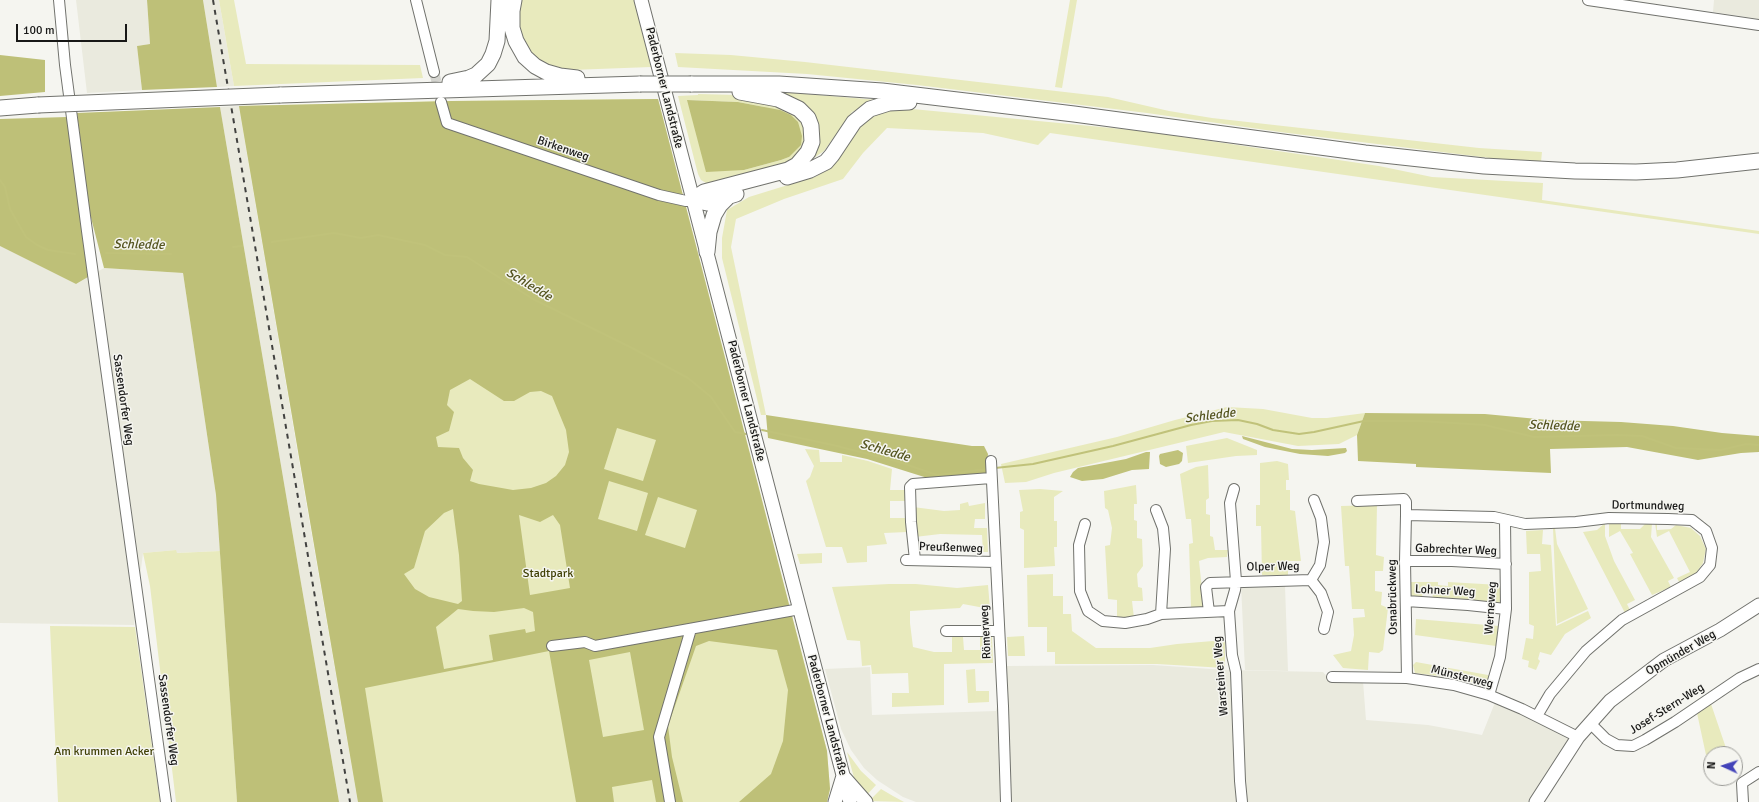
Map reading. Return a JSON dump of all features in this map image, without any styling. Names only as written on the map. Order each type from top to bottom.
[{"type":"highway","points":[[392,91],[399,85],[433,84],[462,80],[476,75],[483,70],[488,64],[496,47],[499,0]]},
{"type":"highway","points":[[514,0],[511,17],[514,35],[518,46],[530,61],[540,69],[553,74],[572,78],[598,79],[615,85]]},
{"type":"highway","points":[[0,108],[38,105],[280,95],[640,84],[811,86],[932,97],[1097,117],[1365,153],[1484,166],[1576,171],[1636,172],[1684,169],[1759,161]]},
{"type":"highway","points":[[692,200],[704,192],[773,175],[792,168],[806,156],[812,142],[810,122],[803,112],[795,106],[784,101],[755,93],[717,91],[696,84]]},
{"type":"highway","points":[[692,200],[707,203],[810,170],[822,164],[832,156],[854,122],[870,109],[884,104],[918,102],[932,97]]},
{"type":"highway","points":[[707,252],[709,232],[714,215],[720,205],[729,196]]},
{"type":"main road","name":"Paderborner Landstraße","points":[[641,0],[850,802]]},
{"type":"main road","name":"Opmünder Weg","points":[[1536,802],[1578,737],[1610,701],[1664,660],[1720,630],[1759,605]]},
{"type":"main road","points":[[835,802],[843,776]]},
{"type":"main road","points":[[843,776],[866,802]]},
{"type":"street","name":"Sassendorfer Weg","points":[[59,0],[65,66],[87,232],[166,802]]},
{"type":"street","points":[[416,0],[434,72]]},
{"type":"street","points":[[1588,0],[1759,25]]},
{"type":"street","name":"Birkenweg","points":[[441,102],[447,124],[659,195],[686,201],[692,200]]},
{"type":"street","name":"Römerweg","points":[[991,461],[1006,802]]},
{"type":"street","name":"Preußenweg","points":[[991,478],[913,484],[910,487],[911,560],[995,562]]},
{"type":"street","name":"Warsteiner Weg","points":[[1234,489],[1230,503],[1236,581],[1229,612],[1232,655],[1236,672],[1241,799]]},
{"type":"street","points":[[1357,501],[1404,499],[1406,502],[1406,515]]},
{"type":"street","name":"Olper Weg","points":[[1310,580],[1320,565],[1324,542],[1322,518],[1314,500]]},
{"type":"street","points":[[1156,510],[1163,528],[1165,549],[1161,614]]},
{"type":"street","name":"Dortmundweg","points":[[1406,515],[1494,517],[1525,524],[1576,522],[1609,518],[1692,520],[1706,531],[1712,548],[1710,566],[1700,577],[1622,620],[1586,651],[1550,694],[1537,716]]},
{"type":"street","name":"Osnabrückweg","points":[[1406,515],[1406,678]]},
{"type":"street","name":"Werneweg","points":[[1489,695],[1500,657],[1506,609],[1505,520]]},
{"type":"street","points":[[1085,524],[1079,545],[1080,591],[1088,611],[1104,621],[1125,623],[1147,619],[1161,614],[1229,612]]},
{"type":"street","name":"Gabrechter Weg","points":[[1405,561],[1452,561],[1506,564]]},
{"type":"street","name":"Olper Weg","points":[[1209,612],[1206,587],[1210,582],[1310,580],[1322,592],[1328,612],[1324,629]]},
{"type":"street","name":"Lohner Weg","points":[[1406,602],[1468,604],[1506,609]]},
{"type":"street","points":[[552,646],[585,642],[596,646],[800,609]]},
{"type":"street","points":[[670,802],[658,737],[691,629]]},
{"type":"street","points":[[946,631],[999,631]]},
{"type":"street","name":"Josef-Stern-Weg","points":[[1590,724],[1606,739],[1618,745],[1633,746],[1675,722],[1740,678],[1759,669]]},
{"type":"street","name":"Münsterweg","points":[[1332,677],[1406,678],[1454,686],[1489,695],[1537,716],[1578,737]]},
{"type":"street","points":[[1743,802],[1742,783],[1759,772]]},
{"type":"shaded area","points":[[76,0],[147,0],[150,44],[137,46],[142,90],[87,93]]},
{"type":"shaded area","points":[[147,0],[203,0],[217,87],[142,90],[137,46],[150,44]]},
{"type":"shaded area","points":[[203,0],[219,0],[234,86],[217,87]]},
{"type":"shaded area","points":[[1714,0],[1759,0],[1759,19],[1713,12]]},
{"type":"shaded area","points":[[0,55],[45,60],[45,92],[0,96]]},
{"type":"shaded area","name":"Stadtpark","points":[[658,99],[827,751],[830,789],[827,802],[739,802],[771,774],[783,741],[788,690],[777,650],[709,641],[696,646],[668,726],[672,757],[683,802],[656,802],[652,780],[612,787],[614,802],[576,802],[549,651],[365,688],[383,802],[358,802],[239,106],[452,101]],"holes":[[[470,379],[504,401],[514,401],[530,392],[541,391],[552,396],[566,430],[569,452],[565,465],[556,476],[546,483],[531,488],[513,490],[470,481],[473,470],[463,458],[459,448],[438,447],[436,437],[449,431],[454,412],[447,405],[450,390]],[[617,428],[656,440],[643,481],[604,469]],[[609,481],[648,493],[637,531],[598,519]],[[658,497],[697,510],[685,548],[645,535]],[[453,509],[459,555],[462,601],[458,604],[429,597],[415,589],[404,574],[414,568],[425,531],[444,513]],[[519,515],[540,522],[553,515],[560,525],[570,588],[530,595]],[[524,608],[533,612],[535,631],[526,633],[525,629],[489,635],[493,660],[444,669],[436,627],[458,609],[494,612]],[[630,652],[644,730],[603,737],[589,660]]]},
{"type":"shaded area","points":[[687,100],[738,102],[780,110],[791,115],[798,122],[802,136],[801,145],[789,157],[781,160],[744,170],[706,172]]},
{"type":"shaded area","points":[[239,106],[358,802],[339,802],[300,577],[220,107]]},
{"type":"shaded area","points":[[220,107],[339,802],[237,802],[216,495],[183,273],[104,268],[89,210],[77,113]]},
{"type":"shaded area","points":[[67,117],[88,277],[76,284],[0,246],[0,119]]},
{"type":"shaded area","points":[[0,246],[76,284],[104,268],[183,273],[216,495],[220,551],[176,553],[176,550],[143,553],[134,625],[0,623]]},
{"type":"shaded area","points":[[1365,413],[1485,414],[1548,420],[1621,422],[1673,426],[1722,433],[1759,436],[1759,452],[1741,453],[1698,460],[1627,447],[1550,449],[1551,473],[1416,467],[1416,464],[1358,461],[1357,435]]},
{"type":"shaded area","points":[[766,415],[972,446],[984,446],[988,454],[986,475],[937,481],[867,459],[768,438]]},
{"type":"shaded area","points":[[1242,436],[1292,449],[1312,450],[1346,448],[1347,451],[1345,453],[1328,456],[1300,454],[1265,447],[1243,439]]},
{"type":"shaded area","points":[[1178,450],[1183,453],[1182,461],[1179,464],[1166,467],[1160,464],[1160,454]]},
{"type":"shaded area","points":[[1150,452],[1149,469],[1132,470],[1103,479],[1082,481],[1070,477],[1078,468],[1126,459]]},
{"type":"shaded area","points":[[1241,585],[1285,586],[1288,671],[1245,670]]},
{"type":"shaded area","points":[[1153,665],[1226,670],[1323,672],[1331,681],[1363,681],[1366,720],[1428,725],[1482,735],[1496,700],[1573,736],[1529,802],[916,802],[903,797],[877,780],[864,768],[851,750],[841,729],[825,669],[870,667],[872,715],[996,711],[1006,666]]},
{"type":"green space","points":[[219,0],[234,0],[246,64],[420,65],[423,78],[234,86]]},
{"type":"green space","points":[[520,0],[634,0],[651,67],[571,70],[554,69],[539,62],[527,50],[518,33]]},
{"type":"green space","points":[[1070,0],[1077,0],[1062,88],[1055,87]]},
{"type":"green space","points":[[675,53],[731,55],[805,62],[1108,97],[1169,111],[1212,118],[1479,148],[1542,152],[1541,162],[1498,159],[1280,132],[1147,113],[917,85],[807,74],[678,67]]},
{"type":"green space","points":[[771,91],[878,100],[852,112],[824,151],[805,164],[818,127]]},
{"type":"green space","points":[[737,95],[767,100],[803,117],[809,137],[793,163],[713,184],[706,183],[701,180],[698,174],[678,96]],"holes":[[[688,100],[738,102],[764,107],[789,157],[744,170]]]},
{"type":"green space","name":"Stadtpark","points":[[658,99],[827,751],[830,789],[827,802],[358,802],[239,106],[452,101]]},
{"type":"green space","points":[[902,108],[1143,131],[1379,166],[1432,177],[1543,183],[1542,200],[1759,231],[1759,234],[1050,133],[1038,145],[983,133],[887,128],[863,153],[843,179],[784,199],[736,219],[731,247],[766,415],[761,415],[722,258],[722,238],[727,210],[749,197],[817,176],[836,161],[859,126],[879,113]]},
{"type":"green space","points":[[1227,407],[1263,409],[1312,418],[1327,418],[1365,413],[1357,435],[1339,444],[1298,446],[1224,432],[1054,473],[1026,482],[1005,483],[1001,464],[1117,437]]},
{"type":"green space","points":[[1227,438],[1257,450],[1257,455],[1236,456],[1188,463],[1186,446]]},
{"type":"green space","points":[[805,449],[819,450],[820,462],[842,462],[842,455],[868,461],[892,469],[890,490],[907,490],[907,501],[890,501],[890,518],[908,518],[907,532],[884,533],[887,544],[867,546],[867,562],[847,563],[842,547],[826,547],[806,481],[810,477],[814,466]]},
{"type":"green space","points":[[1277,461],[1288,464],[1289,480],[1286,480],[1286,490],[1290,490],[1290,510],[1295,511],[1301,561],[1288,561],[1288,576],[1262,575],[1261,526],[1256,526],[1256,505],[1260,505],[1260,463]]},
{"type":"green space","points":[[1208,465],[1209,498],[1206,500],[1206,514],[1210,515],[1210,536],[1213,537],[1215,550],[1228,550],[1227,557],[1208,558],[1199,561],[1204,608],[1191,607],[1189,544],[1193,543],[1191,519],[1186,519],[1180,474],[1196,467]]},
{"type":"green space","points":[[1136,485],[1137,504],[1134,504],[1134,520],[1137,521],[1137,538],[1142,539],[1143,566],[1137,574],[1138,587],[1142,588],[1143,601],[1132,601],[1134,618],[1117,619],[1117,600],[1108,599],[1105,546],[1110,545],[1112,528],[1108,510],[1105,508],[1104,491]]},
{"type":"green space","points":[[1040,489],[1063,491],[1054,497],[1054,521],[1057,521],[1057,547],[1054,547],[1055,566],[1024,568],[1024,530],[1020,528],[1020,512],[1023,511],[1019,490]]},
{"type":"green space","points":[[968,502],[969,506],[985,503],[985,519],[975,519],[974,528],[987,528],[988,552],[983,552],[982,535],[940,534],[915,537],[913,507],[944,511],[960,510],[960,504]]},
{"type":"green space","points":[[1377,505],[1376,555],[1384,557],[1383,571],[1375,571],[1375,591],[1382,592],[1381,605],[1388,608],[1383,650],[1379,653],[1369,652],[1368,670],[1343,668],[1333,655],[1351,651],[1354,635],[1353,618],[1365,617],[1364,609],[1352,609],[1349,566],[1345,566],[1341,506]]},
{"type":"green space","points":[[1605,523],[1605,536],[1614,561],[1635,600],[1627,604],[1630,610],[1625,613],[1583,532],[1597,530]]},
{"type":"green space","points":[[1646,523],[1652,523],[1651,537],[1674,578],[1668,581],[1671,587],[1652,595],[1630,554],[1633,553],[1620,531],[1609,537],[1609,524],[1621,524],[1621,529],[1640,529]]},
{"type":"green space","points":[[1655,523],[1657,524],[1657,530],[1671,529],[1676,525],[1691,528],[1700,536],[1706,549],[1703,563],[1696,573],[1679,582],[1677,578],[1690,572],[1669,531],[1657,537]]},
{"type":"green space","points":[[1553,528],[1555,528],[1557,544],[1588,609],[1557,624]]},
{"type":"green space","points":[[1543,530],[1542,544],[1551,545],[1556,626],[1588,611],[1591,618],[1565,634],[1551,655],[1540,652],[1538,659],[1540,661],[1536,670],[1528,667],[1529,661],[1522,659],[1526,638],[1533,639],[1534,626],[1529,624],[1529,572],[1541,571],[1540,554],[1527,554],[1526,531]]},
{"type":"green space","points":[[176,550],[177,553],[220,551],[237,802],[176,802],[150,586],[143,553]]},
{"type":"green space","points":[[822,553],[822,563],[800,564],[797,554]]},
{"type":"green space","points":[[1053,574],[1053,596],[1063,596],[1063,614],[1071,614],[1072,631],[1096,648],[1150,648],[1225,640],[1225,668],[1157,664],[1055,664],[1055,652],[1047,652],[1047,627],[1028,627],[1027,575]]},
{"type":"green space","points":[[1410,582],[1438,582],[1438,585],[1448,586],[1448,582],[1500,585],[1500,604],[1433,599],[1432,590],[1423,589],[1422,598],[1410,596]]},
{"type":"green space","points":[[916,584],[957,588],[988,585],[990,609],[963,604],[960,608],[910,611],[913,647],[934,652],[952,652],[952,637],[963,637],[964,650],[980,650],[980,637],[992,636],[993,663],[944,664],[944,705],[892,707],[892,693],[909,693],[908,673],[872,674],[871,665],[862,666],[860,641],[847,640],[832,587]]},
{"type":"green space","points":[[1416,619],[1499,626],[1496,646],[1415,635]]},
{"type":"green space","name":"Am krummen Acker","points":[[50,626],[135,627],[160,802],[58,802]]},
{"type":"green space","points":[[1024,636],[1025,656],[1008,656],[1007,637]]},
{"type":"green space","points":[[1416,662],[1488,675],[1491,679],[1488,687],[1463,679],[1415,673],[1413,665]]},
{"type":"green space","points":[[975,669],[976,691],[989,691],[989,702],[968,703],[966,670]]},
{"type":"green space","points":[[1711,704],[1725,746],[1704,746],[1697,713]]},
{"type":"green space","points":[[847,752],[861,771],[876,785],[865,797],[856,785]]},
{"type":"green space","points":[[881,789],[893,796],[904,802],[869,801]]},
{"type":"waterway","name":"Schledde","points":[[0,180],[5,187],[10,209],[26,237],[37,245],[48,250],[75,254]]},
{"type":"waterway","name":"Schledde","points":[[272,242],[334,233],[361,238],[378,235],[425,245],[445,255],[467,257],[533,299],[632,348],[688,378],[711,397],[735,432],[746,434]]},
{"type":"waterway","name":"Schledde","points":[[233,247],[242,246]]},
{"type":"waterway","name":"Schledde","points":[[106,253],[171,254]]},
{"type":"waterway","name":"Schledde","points":[[995,468],[1033,464],[1113,446],[1191,425],[1212,421],[1238,420],[1257,424],[1273,430],[1299,434],[1364,421],[1421,421],[1485,425],[1534,437],[1617,435],[1642,436],[1676,448],[1721,450],[1746,444],[1759,445]]},
{"type":"waterway","name":"Schledde","points":[[762,430],[833,445],[899,462],[937,475],[989,469]]},
{"type":"tunnel","points":[[434,72],[440,95]]},
{"type":"railway","points":[[213,0],[350,802]]}]
